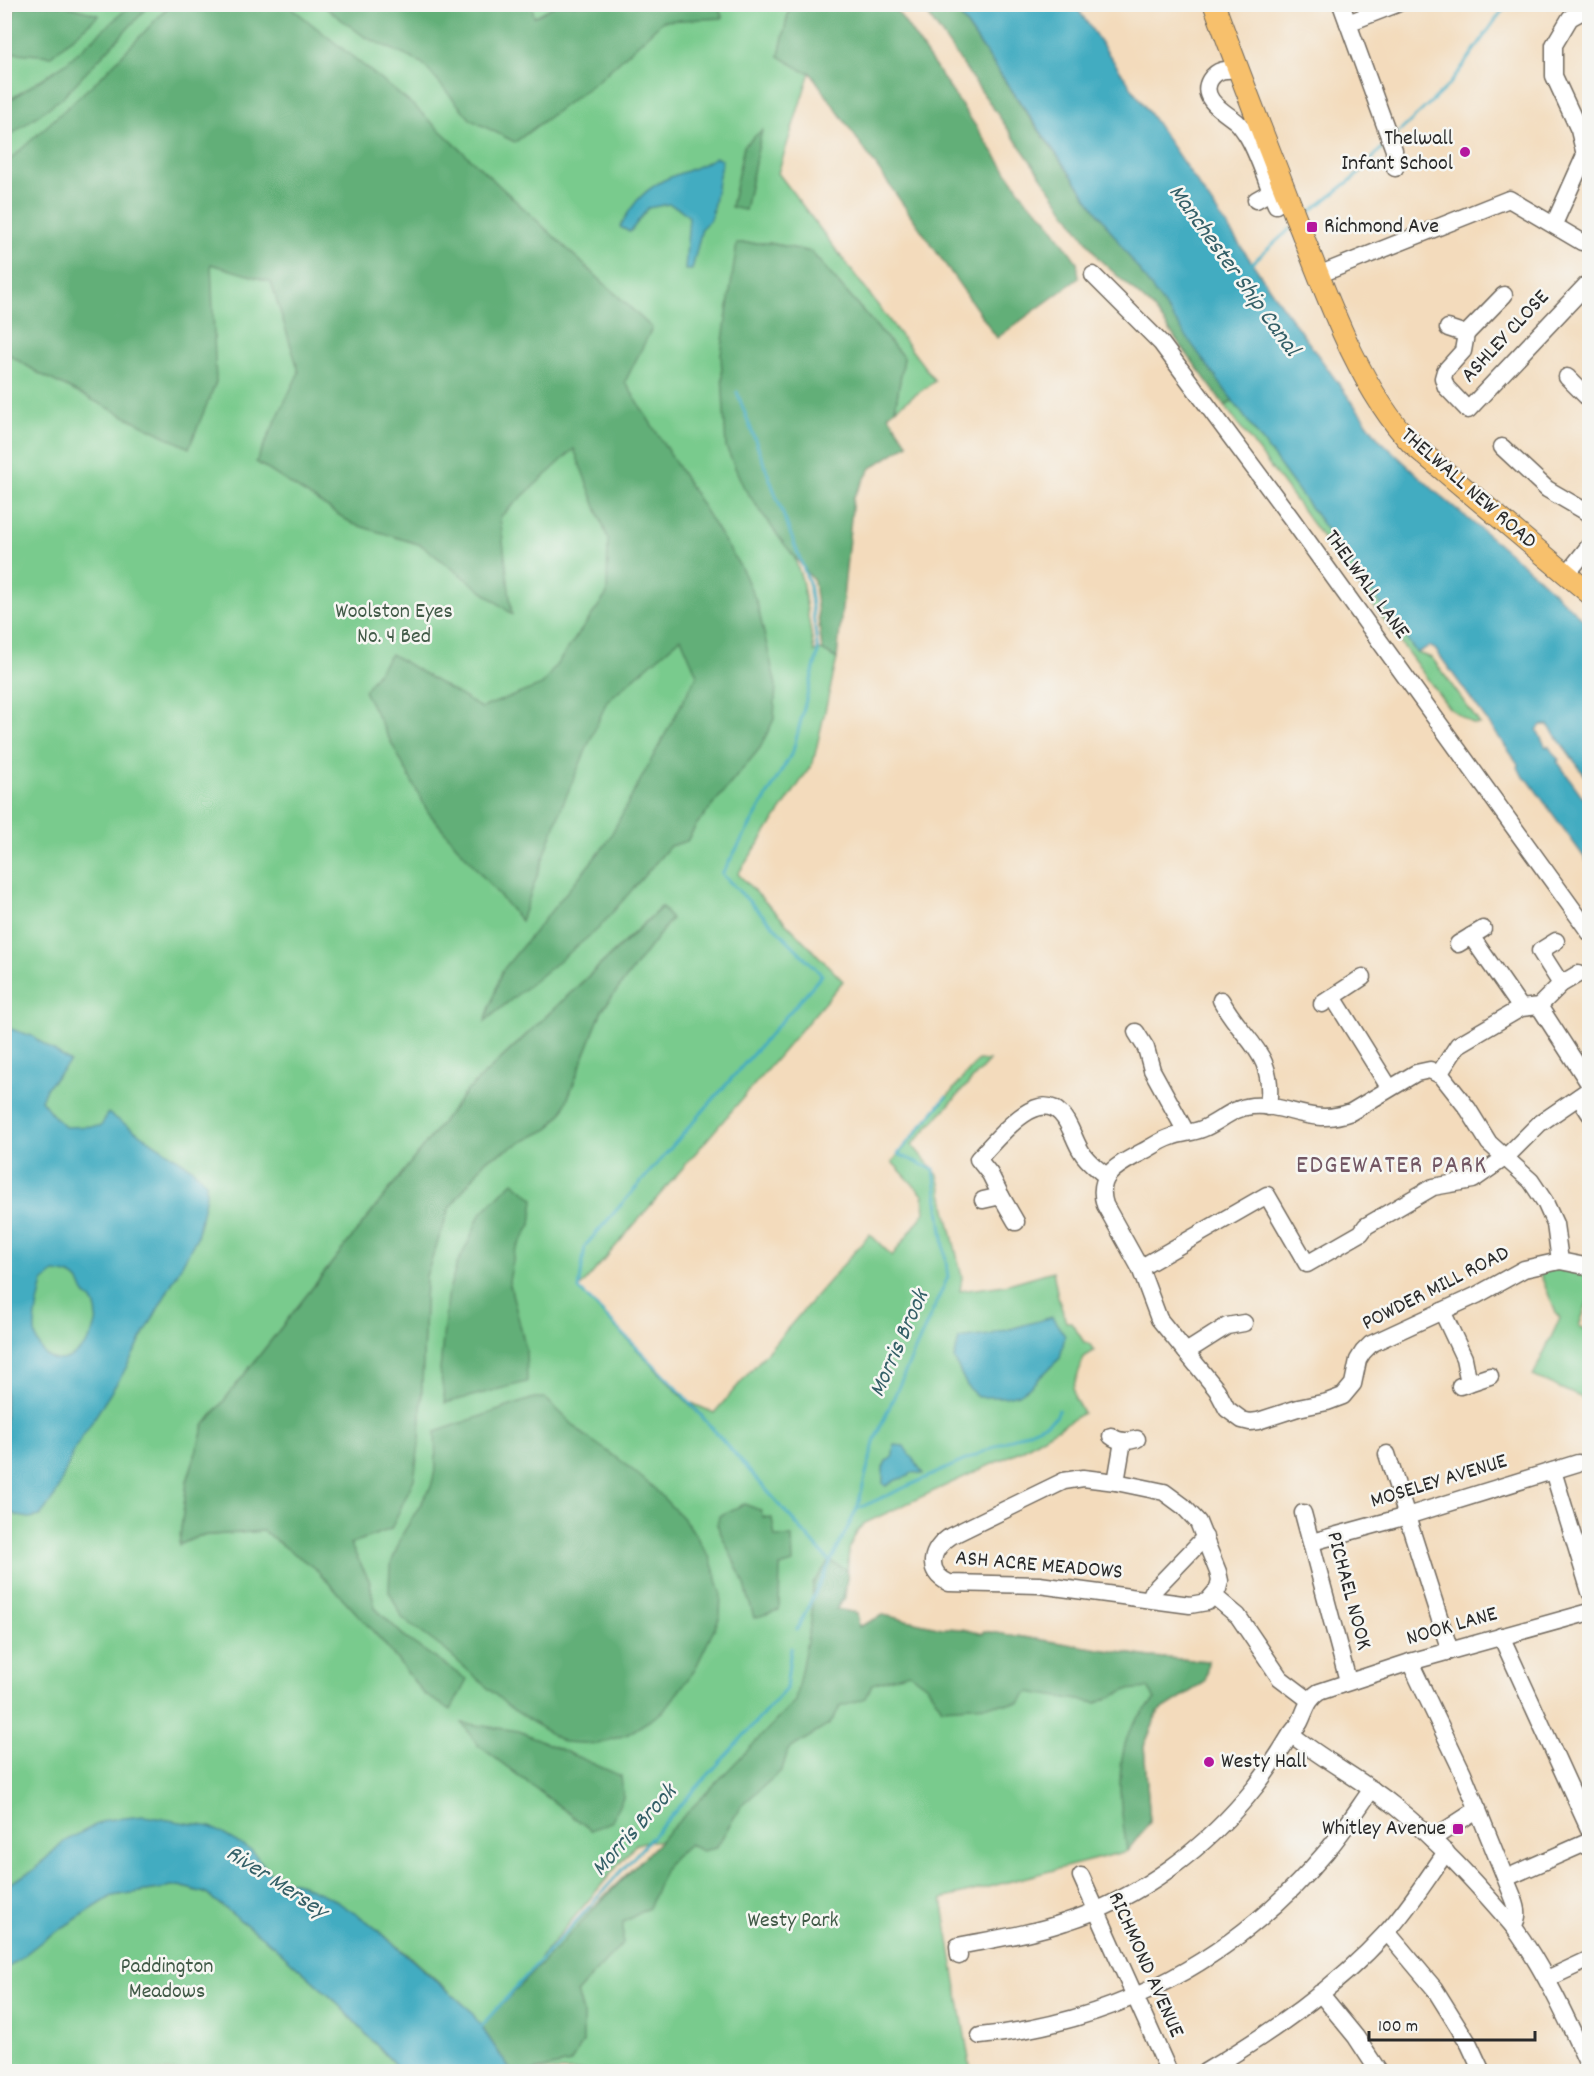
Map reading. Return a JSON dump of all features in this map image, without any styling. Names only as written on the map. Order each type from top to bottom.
[{"type":"main road","name":"THELWALL NEW ROAD","points":[[1214,4],[1318,275],[1356,359],[1382,406],[1412,444],[1590,594]]},
{"type":"street","points":[[1341,4],[1390,140],[1395,168]]},
{"type":"street","points":[[1348,23],[1397,4]]},
{"type":"street","points":[[1554,224],[1585,155],[1579,130],[1554,76],[1554,45],[1570,18],[1590,7]]},
{"type":"street","points":[[1238,69],[1223,69],[1213,75],[1208,85],[1208,96],[1218,108],[1238,123],[1248,138],[1267,199]]},
{"type":"street","points":[[1318,275],[1509,199],[1582,242],[1590,242]]},
{"type":"street","name":"THELWALL LANE","points":[[1093,275],[1161,343],[1291,518],[1590,933]]},
{"type":"street","name":"ASHLEY CLOSE","points":[[1503,295],[1467,334],[1463,351],[1445,371],[1443,378],[1446,387],[1468,410],[1590,281]]},
{"type":"street","name":"ASHLEY CLOSE","points":[[1448,328],[1467,334]]},
{"type":"street","points":[[1566,377],[1590,400]]},
{"type":"street","points":[[1502,446],[1547,489],[1590,514]]},
{"type":"street","points":[[1567,574],[1590,545]]},
{"type":"street","points":[[1471,936],[1521,1008]]},
{"type":"street","points":[[1556,941],[1540,951],[1561,984]]},
{"type":"street","points":[[1439,1074],[1458,1045],[1521,1008],[1539,1006],[1561,984],[1578,974]]},
{"type":"street","points":[[1363,977],[1327,1001],[1389,1087]]},
{"type":"street","points":[[1221,1000],[1228,1014],[1261,1054],[1269,1073],[1268,1107]]},
{"type":"street","points":[[1539,1006],[1586,1090],[1590,1114]]},
{"type":"street","points":[[1136,1032],[1146,1048],[1152,1070],[1186,1132]]},
{"type":"street","points":[[1016,1222],[990,1174],[978,1159],[1021,1114],[1033,1108],[1048,1106],[1061,1113],[1081,1152],[1107,1177],[1117,1167],[1170,1137],[1202,1129],[1228,1112],[1254,1106],[1310,1117],[1331,1118],[1351,1112],[1416,1072],[1430,1070],[1439,1074],[1468,1109],[1489,1143],[1531,1181],[1545,1202],[1555,1224],[1560,1261]]},
{"type":"street","points":[[1140,1268],[1267,1194],[1307,1264],[1361,1233],[1366,1226],[1434,1187],[1473,1180],[1506,1157],[1539,1124],[1586,1090]]},
{"type":"street","name":"POWDER MILL ROAD","points":[[1107,1177],[1102,1191],[1105,1205],[1140,1268],[1159,1319],[1217,1390],[1233,1415],[1250,1422],[1343,1396],[1353,1384],[1358,1360],[1371,1344],[1477,1295],[1524,1269],[1560,1261],[1590,1268]]},
{"type":"street","points":[[983,1200],[1001,1196]]},
{"type":"street","points":[[1442,1311],[1464,1358],[1464,1384],[1491,1376]]},
{"type":"street","points":[[1186,1352],[1227,1326],[1244,1323]]},
{"type":"street","points":[[1116,1482],[1123,1438]]},
{"type":"street","points":[[1387,1454],[1450,1651]]},
{"type":"street","name":"MOSELEY AVENUE","points":[[1312,1542],[1407,1516],[1578,1463]]},
{"type":"street","points":[[1553,1471],[1590,1592]]},
{"type":"street","name":"ASH ACRE MEADOWS","points":[[1083,1478],[1164,1492],[1184,1506],[1198,1522],[1205,1537],[1218,1572],[1218,1589],[1207,1602],[1199,1605],[1039,1585],[949,1583],[941,1579],[934,1566],[933,1558],[936,1548],[951,1536],[1064,1481],[1083,1478]]},
{"type":"street","name":"PICHAEL NOOK","points":[[1303,1513],[1348,1681]]},
{"type":"street","name":"ASH ACRE MEADOWS","points":[[1150,1598],[1153,1591],[1205,1537]]},
{"type":"street","points":[[959,1956],[958,1946],[1065,1923],[1096,1910],[1153,1880],[1216,1830],[1248,1796],[1270,1768],[1310,1700],[1280,1678],[1238,1616],[1214,1596]]},
{"type":"street","name":"NOOK LANE","points":[[1310,1700],[1314,1695],[1348,1681],[1590,1612]]},
{"type":"street","points":[[1501,1636],[1590,1831]]},
{"type":"street","points":[[1410,1662],[1463,1773],[1506,1878],[1518,1913],[1513,1926]]},
{"type":"street","points":[[1291,1734],[1312,1751],[1372,1789],[1432,1839],[1513,1926],[1548,1979],[1589,2065]]},
{"type":"street","points":[[980,2036],[1060,2021],[1136,1997],[1196,1965],[1272,1909],[1328,1850],[1372,1789]]},
{"type":"street","points":[[1432,1839],[1478,1809]]},
{"type":"street","points":[[1506,1878],[1590,1841]]},
{"type":"street","points":[[1205,2072],[1291,2017],[1355,1964],[1387,1932],[1418,1893],[1446,1852]]},
{"type":"street","name":"RICHMOND AVENUE","points":[[1081,1876],[1169,2072]]},
{"type":"street","points":[[1387,1932],[1434,1988],[1469,2044],[1482,2072]]},
{"type":"street","points":[[1548,1979],[1590,1959]]},
{"type":"street","points":[[1320,1994],[1356,2037],[1379,2072]]},
{"type":"green space","points":[[28,4],[790,5],[779,56],[810,72],[778,173],[935,381],[895,409],[904,358],[811,252],[769,243],[785,530],[802,580],[814,652],[822,650],[837,659],[813,763],[738,874],[843,981],[579,1289],[713,1429],[692,1403],[714,1413],[870,1234],[892,1256],[925,1212],[923,1195],[892,1162],[978,1060],[989,1061],[912,1145],[938,1175],[962,1277],[960,1291],[1005,1285],[1053,1271],[1066,1322],[1071,1322],[1084,1342],[1089,1343],[1094,1351],[1084,1357],[1073,1388],[1074,1397],[1083,1413],[1022,1450],[863,1524],[849,1549],[845,1598],[836,1609],[857,1613],[859,1627],[883,1615],[983,1634],[984,1631],[1150,1657],[1208,1661],[1205,1682],[1159,1711],[1144,1746],[1150,1822],[1127,1851],[942,1899],[971,2071],[511,2071],[470,2010],[413,1959],[368,1922],[298,1883],[280,1879],[269,1872],[252,1851],[63,1842],[34,1870],[5,1886],[4,40],[9,37]],"holes":[[[661,907],[671,919],[602,1010],[562,1113],[548,1129],[486,1160],[449,1209],[426,1276],[420,1438],[391,1529],[350,1544],[369,1580],[375,1608],[407,1639],[467,1680],[425,1695],[383,1642],[317,1570],[263,1531],[199,1536],[179,1545],[187,1482],[204,1426],[466,1092]],[[478,1745],[623,1797],[618,1805],[591,1830]],[[662,1840],[539,1959],[636,1844]]]},
{"type":"green space","points":[[171,4],[288,5],[414,106],[652,328],[625,382],[743,571],[757,603],[776,685],[774,719],[760,748],[697,824],[687,841],[670,846],[598,929],[485,1021],[502,971],[606,844],[697,675],[681,638],[607,701],[562,806],[521,921],[428,812],[364,691],[391,654],[481,708],[542,685],[607,594],[608,539],[574,449],[500,517],[512,614],[421,545],[353,524],[256,462],[299,372],[271,282],[211,264],[216,382],[189,448],[40,374],[5,352],[5,164],[102,76]]},
{"type":"green space","points":[[28,5],[63,5],[99,15],[51,56],[5,52],[4,40],[9,37],[15,8]]},
{"type":"green space","points":[[131,5],[150,5],[62,98],[5,139],[5,103],[65,64]]},
{"type":"green space","points":[[322,5],[532,5],[534,17],[556,5],[717,5],[723,18],[663,21],[600,79],[515,142],[471,120],[422,63],[365,37]]},
{"type":"green space","points":[[790,5],[893,5],[1026,200],[1045,217],[1077,262],[1079,278],[997,338],[810,72],[803,71],[779,56]]},
{"type":"green space","points":[[921,5],[953,5],[1030,118],[1233,401],[1225,406],[1154,309],[1099,259]]},
{"type":"green space","points":[[762,130],[745,210],[731,207],[744,146]]},
{"type":"green space","points":[[737,243],[769,243],[811,252],[904,358],[895,409],[888,415],[908,444],[871,468],[853,498],[837,659],[822,650],[814,581],[744,488],[726,447],[721,355]]},
{"type":"green space","points":[[1233,401],[1417,653],[1432,658],[1480,724],[1473,724],[1449,708],[1225,406]]},
{"type":"green space","points":[[662,907],[671,919],[602,1010],[562,1113],[548,1129],[486,1160],[449,1209],[426,1276],[420,1438],[414,1479],[391,1529],[350,1544],[369,1580],[375,1608],[407,1639],[467,1680],[451,1710],[425,1695],[383,1642],[317,1570],[263,1531],[199,1536],[179,1545],[187,1482],[204,1426],[466,1092]]},
{"type":"green space","points":[[513,1182],[534,1199],[531,1225],[515,1251],[509,1281],[526,1349],[527,1382],[445,1403],[440,1370],[447,1297],[457,1264],[480,1214]]},
{"type":"green space","points":[[1537,1266],[1589,1267],[1589,1298],[1579,1326],[1589,1331],[1589,1401],[1533,1376],[1560,1318]]},
{"type":"green space","points":[[534,1398],[545,1398],[584,1435],[623,1462],[655,1489],[689,1525],[710,1558],[721,1592],[720,1617],[694,1671],[663,1712],[628,1734],[598,1744],[563,1742],[509,1707],[445,1650],[402,1618],[389,1591],[390,1566],[403,1533],[431,1487],[436,1466],[435,1432]]},
{"type":"green space","points":[[744,1504],[760,1510],[763,1517],[772,1518],[775,1537],[792,1537],[793,1563],[780,1567],[779,1610],[754,1618],[745,1585],[717,1525],[719,1516]]},
{"type":"green space","points":[[829,1561],[847,1570],[845,1591],[836,1609],[857,1613],[859,1627],[883,1615],[983,1634],[984,1631],[1150,1657],[1208,1661],[1205,1682],[1158,1712],[1144,1746],[1150,1822],[1127,1851],[1120,1776],[1124,1747],[1129,1732],[1155,1699],[1148,1688],[1127,1690],[1097,1703],[1028,1692],[1019,1703],[942,1708],[928,1687],[909,1673],[872,1684],[866,1698],[840,1707],[830,1724],[788,1750],[782,1770],[741,1806],[716,1848],[702,1851],[689,1844],[667,1864],[649,1908],[623,1922],[623,1943],[577,1992],[583,2013],[583,2043],[570,2063],[533,2071],[511,2071],[481,2026],[795,1701],[811,1621],[813,1584]]},
{"type":"green space","points":[[462,1723],[519,1731],[621,1776],[623,1797],[611,1822],[591,1830],[478,1745]]},
{"type":"green space","name":"Paddington Meadows","points":[[179,1886],[205,1893],[274,1946],[333,1999],[401,2071],[5,2072],[5,1970],[46,1938],[112,1896]]},
{"type":"water","name":"Manchester Ship Canal","points":[[953,5],[1075,5],[1279,302],[1379,439],[1437,493],[1531,571],[1589,625],[1589,781],[1548,725],[1541,725],[1537,730],[1546,747],[1548,746],[1559,760],[1557,761],[1589,806],[1589,864],[1529,781],[1523,777],[1519,765],[1435,649],[1429,646],[1417,653],[1124,250]]},
{"type":"water","points":[[715,157],[722,160],[711,219],[702,228],[692,270],[685,270],[689,217],[680,209],[669,204],[648,208],[630,232],[620,227],[635,203],[648,190],[664,180],[700,166]]},
{"type":"water","points":[[5,1027],[32,1036],[70,1062],[47,1087],[41,1100],[65,1127],[101,1126],[108,1113],[192,1168],[206,1182],[206,1195],[197,1237],[122,1375],[75,1448],[55,1496],[40,1516],[29,1518],[18,1516],[5,1509]],"holes":[[[54,1272],[68,1274],[77,1279],[84,1293],[92,1301],[97,1314],[95,1328],[88,1341],[78,1352],[66,1359],[54,1360],[44,1353],[35,1331],[43,1282]]]},
{"type":"water","points":[[1052,1317],[1065,1336],[1060,1358],[1032,1385],[1019,1394],[1005,1397],[977,1397],[967,1386],[954,1359],[959,1339],[989,1335]]},
{"type":"water","points":[[894,1445],[904,1446],[923,1474],[912,1472],[909,1476],[886,1486],[883,1484],[883,1468],[886,1461],[892,1457]]},
{"type":"water","name":"River Mersey","points":[[144,1816],[211,1827],[252,1851],[269,1872],[280,1879],[298,1883],[333,1899],[368,1922],[470,2010],[511,2071],[401,2071],[333,1999],[274,1946],[205,1893],[179,1886],[112,1896],[46,1938],[5,1970],[5,1886],[34,1870],[63,1842],[105,1820]]},
{"type":"waterway","points":[[1396,135],[1450,84],[1507,4]]},
{"type":"waterway","points":[[1306,215],[1360,173],[1386,143]]},
{"type":"waterway","name":"Manchester Ship Canal","points":[[1252,263],[1290,229]]},
{"type":"waterway","points":[[737,392],[809,583],[818,653],[793,751],[722,874],[822,975],[585,1246],[579,1289],[675,1386],[829,1561]]},
{"type":"waterway","name":"Morris Brook","points":[[797,1629],[857,1509],[875,1439],[948,1277],[934,1170],[898,1154],[946,1097]]},
{"type":"waterway","points":[[857,1509],[1047,1423],[1056,1417],[1059,1410]]},
{"type":"waterway","name":"Morris Brook","points":[[481,2026],[786,1689],[791,1648]]},
{"type":"place","name":"Thelwall Infant School","points":[[1465,152]]},
{"type":"place","name":"Richmond Ave","points":[[1312,227]]},
{"type":"place","name":"Westy Hall","points":[[1209,1762]]},
{"type":"place","name":"Whitley Avenue","points":[[1458,1829]]},
{"type":"district","name":"EDGEWATER PARK","points":[[1392,1166]]},
{"type":"park label","name":"Woolston Eyes No. 4 Bed","points":[[394,624]]},
{"type":"park label","name":"Westy Park","points":[[793,1921]]}]
